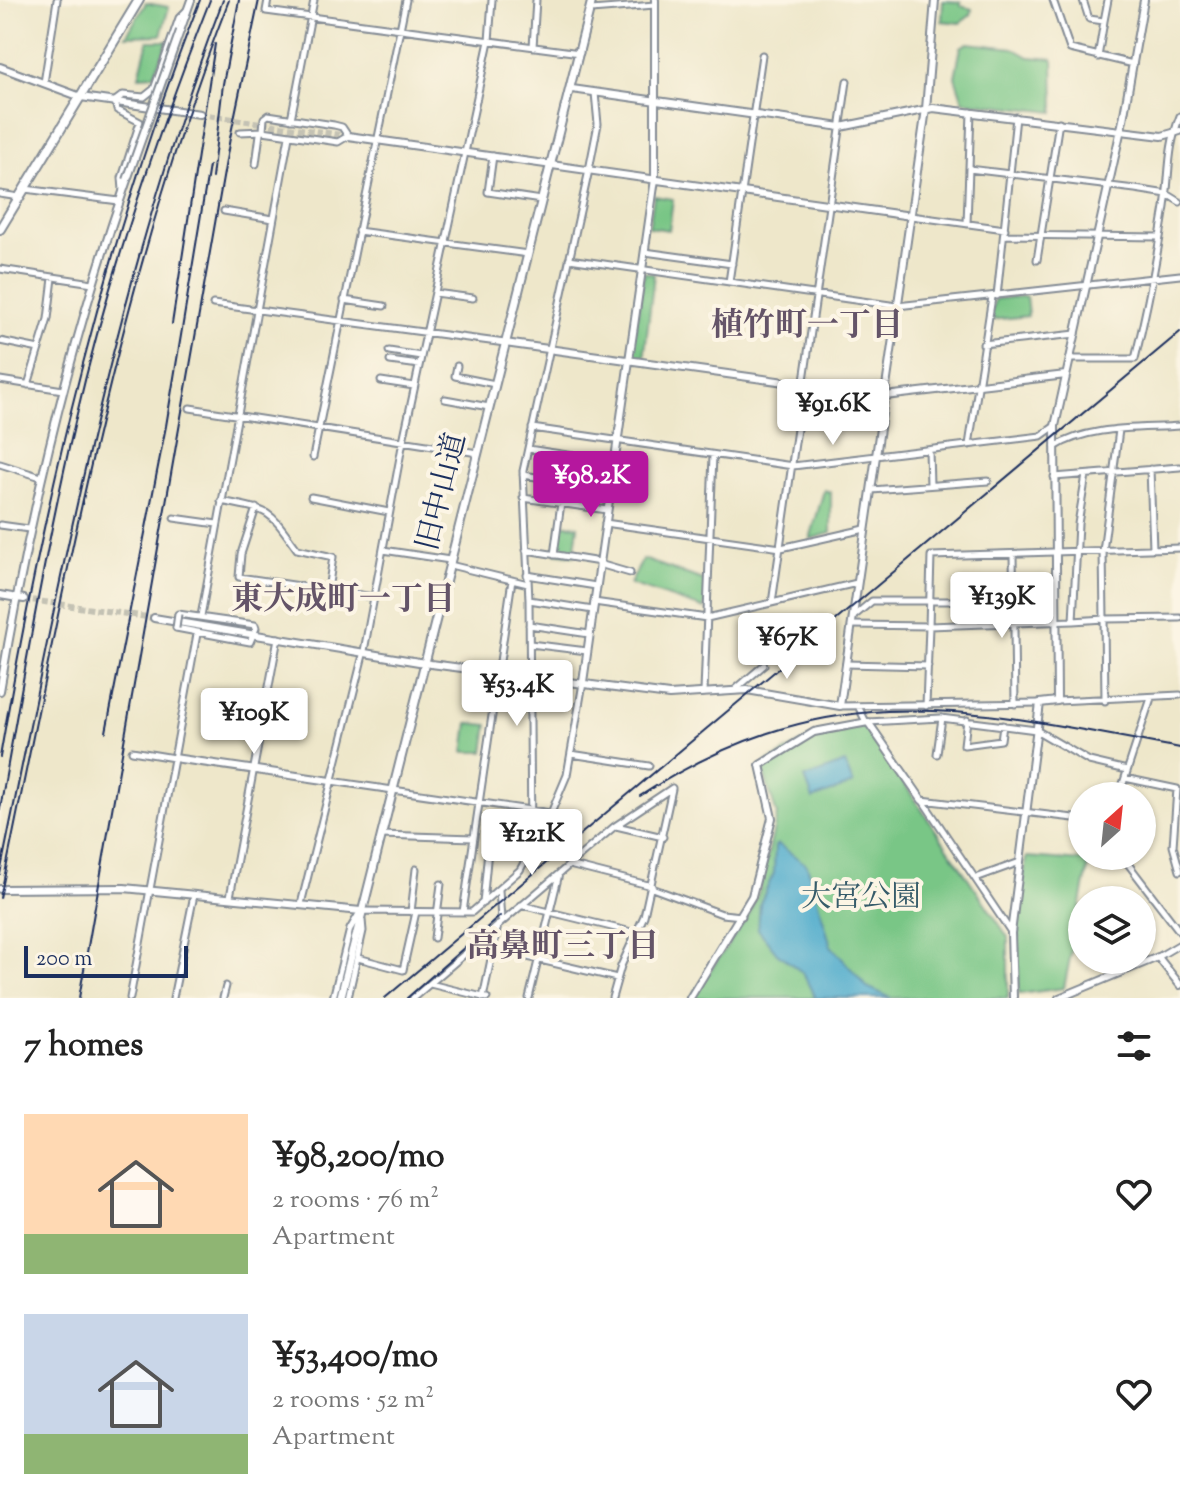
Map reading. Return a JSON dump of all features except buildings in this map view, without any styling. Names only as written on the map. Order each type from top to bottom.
[{"type":"highway","points":[[0,229],[139,0]]},
{"type":"main road","name":"旧中山道","points":[[341,997],[592,0]]},
{"type":"street","points":[[44,83],[57,0]]},
{"type":"street","points":[[0,691],[29,529],[63,390],[119,201],[191,0]]},
{"type":"street","points":[[268,0],[266,11],[581,53]]},
{"type":"street","points":[[291,119],[314,0]]},
{"type":"street","points":[[313,457],[406,0]]},
{"type":"street","points":[[301,904],[364,651],[414,386],[489,41],[492,0]]},
{"type":"street","points":[[533,47],[536,0]]},
{"type":"street","points":[[840,706],[926,109],[935,0]]},
{"type":"street","points":[[1053,0],[1070,49],[1133,64]]},
{"type":"street","points":[[1083,0],[1089,19],[1104,21]]},
{"type":"street","points":[[1098,57],[1108,0]]},
{"type":"street","points":[[1057,701],[1055,426],[1121,129],[1144,0]]},
{"type":"street","points":[[0,889],[152,890],[361,911],[472,912],[520,870],[551,813],[567,775],[655,179],[655,3],[591,10]]},
{"type":"street","points":[[115,101],[123,95],[144,97],[152,92],[179,18],[187,10]]},
{"type":"street","points":[[729,282],[762,55]]},
{"type":"street","points":[[0,67],[81,97],[200,114]]},
{"type":"street","points":[[772,603],[847,81]]},
{"type":"street","points":[[572,89],[841,127],[926,109],[1016,116],[1177,137]]},
{"type":"street","points":[[534,844],[523,475],[598,124],[595,93]]},
{"type":"street","points":[[115,101],[117,110],[140,122],[122,178],[123,191]]},
{"type":"street","points":[[967,224],[971,112]]},
{"type":"street","points":[[256,164],[265,116],[342,127],[348,136]]},
{"type":"street","points":[[969,445],[983,344],[995,296],[1005,232],[1016,116]]},
{"type":"street","points":[[1070,359],[1135,359],[1154,278],[1167,194],[1166,166],[1177,137],[1180,116]]},
{"type":"street","points":[[1037,260],[1059,121]]},
{"type":"street","points":[[240,132],[338,142],[348,136],[967,224],[1005,232],[1160,237]]},
{"type":"street","points":[[201,616],[289,136]]},
{"type":"street","points":[[493,156],[488,192],[542,200]]},
{"type":"street","points":[[969,169],[1167,194],[1180,202]]},
{"type":"street","points":[[0,194],[119,201]]},
{"type":"street","points":[[224,211],[273,219]]},
{"type":"street","points":[[358,231],[528,254]]},
{"type":"street","points":[[645,252],[732,264]]},
{"type":"street","points":[[569,259],[897,306],[1180,275]]},
{"type":"street","points":[[0,269],[93,283]]},
{"type":"street","points":[[28,385],[48,318],[53,278]]},
{"type":"street","points":[[435,293],[473,298]]},
{"type":"street","points":[[344,300],[384,306]]},
{"type":"street","points":[[213,304],[885,396],[1066,375]]},
{"type":"street","points":[[983,344],[1076,334]]},
{"type":"street","points":[[0,341],[39,349]]},
{"type":"street","points":[[389,351],[421,356]]},
{"type":"street","points":[[390,361],[419,365]]},
{"type":"street","points":[[457,366],[455,376],[495,384]]},
{"type":"street","points":[[0,380],[63,390]]},
{"type":"street","points":[[381,381],[414,386]]},
{"type":"street","points":[[445,399],[489,407]]},
{"type":"street","points":[[190,408],[478,453]]},
{"type":"street","points":[[532,428],[793,466],[1041,436],[1055,426]]},
{"type":"street","points":[[1054,447],[1067,439],[1119,430],[1180,426]]},
{"type":"street","points":[[1105,701],[1103,551],[1119,430]]},
{"type":"street","points":[[528,449],[614,462]]},
{"type":"street","points":[[929,450],[930,485]]},
{"type":"street","points":[[704,692],[713,455]]},
{"type":"street","points":[[0,464],[41,477]]},
{"type":"street","points":[[1054,477],[1180,467]]},
{"type":"street","points":[[1150,469],[1153,548]]},
{"type":"street","points":[[523,475],[610,488]]},
{"type":"street","points":[[1073,621],[1086,475]]},
{"type":"street","points":[[872,490],[988,481]]},
{"type":"street","points":[[311,497],[389,512]]},
{"type":"street","points":[[523,498],[607,510]]},
{"type":"street","points":[[221,501],[256,508],[282,524],[297,549],[333,557],[326,603]]},
{"type":"street","points":[[554,555],[561,503]]},
{"type":"street","points":[[256,508],[241,554],[239,577],[374,597]]},
{"type":"street","points":[[174,518],[217,524]]},
{"type":"street","points":[[605,523],[781,548],[865,529]]},
{"type":"street","points":[[0,525],[29,529]]},
{"type":"street","points":[[926,706],[931,556],[1180,548]]},
{"type":"street","points":[[383,550],[450,562],[528,584]]},
{"type":"street","points":[[526,550],[600,563],[630,573]]},
{"type":"street","points":[[1013,554],[1015,704]]},
{"type":"street","points":[[527,575],[596,586]]},
{"type":"street","points":[[463,912],[512,580]]},
{"type":"street","points":[[529,600],[707,618],[857,583]]},
{"type":"street","points":[[0,595],[24,599]]},
{"type":"street","points":[[854,616],[872,601],[1014,601]]},
{"type":"street","points":[[178,614],[201,616],[255,625],[255,634],[250,642],[176,628],[178,614]]},
{"type":"street","points":[[154,618],[423,662],[669,695],[736,689],[840,706],[1015,704],[1180,695]]},
{"type":"street","points":[[852,625],[1014,625],[1180,618]]},
{"type":"street","points":[[529,625],[589,634]]},
{"type":"street","points":[[130,998],[197,634]]},
{"type":"street","points":[[230,897],[278,638]]},
{"type":"street","points":[[530,644],[587,651]]},
{"type":"street","points":[[846,664],[928,666]]},
{"type":"street","points":[[736,689],[764,665]]},
{"type":"street","points":[[1124,782],[1151,698]]},
{"type":"street","points":[[1013,998],[1011,933],[1040,703]]},
{"type":"street","points":[[858,706],[1011,933]]},
{"type":"street","points":[[690,998],[743,916],[752,896],[772,818],[760,765],[814,732],[867,722],[942,718],[967,720],[1036,730],[1089,761],[1127,770]]},
{"type":"street","points":[[937,754],[942,718]]},
{"type":"street","points":[[967,720],[964,745],[1001,740],[1003,725]]},
{"type":"street","points":[[132,751],[551,813]]},
{"type":"street","points":[[571,754],[649,766]]},
{"type":"street","points":[[1125,778],[1177,789],[1173,846],[1180,871]]},
{"type":"street","points":[[413,998],[615,826],[672,788],[652,887],[612,998]]},
{"type":"street","points":[[922,800],[1068,817]]},
{"type":"street","points":[[615,826],[663,837]]},
{"type":"street","points":[[483,903],[490,829]]},
{"type":"street","points":[[381,835],[474,838]]},
{"type":"street","points":[[472,853],[486,855]]},
{"type":"street","points":[[976,878],[1020,862]]},
{"type":"street","points":[[569,865],[652,887],[722,914],[743,916]]},
{"type":"street","points":[[358,958],[403,970],[414,912],[416,869]]},
{"type":"street","points":[[1133,870],[1180,932]]},
{"type":"street","points":[[529,998],[559,873]]},
{"type":"street","points":[[434,938],[441,884]]},
{"type":"street","points":[[430,984],[484,998],[499,923],[499,889]]},
{"type":"street","points":[[173,998],[194,895]]},
{"type":"street","points":[[521,905],[636,933]]},
{"type":"street","points":[[341,997],[358,958],[363,931],[361,911]]},
{"type":"street","points":[[1065,997],[1158,957],[1180,944]]},
{"type":"street","points":[[493,949],[617,978]]},
{"type":"street","points":[[1158,957],[1180,985]]},
{"type":"street","points":[[223,998],[226,986]]},
{"type":"green space","points":[[943,1],[961,2],[961,6],[972,9],[971,15],[960,23],[942,21]]},
{"type":"green space","points":[[146,3],[169,7],[161,35],[126,36]]},
{"type":"green space","points":[[148,41],[168,41],[154,75],[139,76]]},
{"type":"green space","points":[[968,43],[1013,48],[1029,57],[1053,59],[1054,112],[963,101],[955,77],[961,47]]},
{"type":"green space","points":[[654,196],[673,199],[669,230],[649,227]]},
{"type":"green space","points":[[644,272],[654,274],[644,359],[631,357]]},
{"type":"green space","points":[[1026,296],[1028,316],[990,320],[995,299]]},
{"type":"green space","points":[[824,490],[831,492],[831,533],[810,539]]},
{"type":"green space","points":[[559,524],[578,526],[574,556],[555,553]]},
{"type":"green space","points":[[643,559],[706,581],[705,609],[630,584]]},
{"type":"green space","points":[[468,723],[488,725],[484,752],[464,752]]},
{"type":"green space","name":"大宮公園","points":[[865,726],[1008,937],[1008,998],[691,998],[749,915],[760,889],[777,815],[764,774],[768,762],[807,739]]},
{"type":"green space","points":[[1026,857],[1068,860],[1068,870],[1088,870],[1084,886],[1068,886],[1068,968],[1064,988],[1019,994],[1018,934]]},
{"type":"water","points":[[845,763],[853,784],[813,799],[805,778]]},
{"type":"water","points":[[778,844],[807,865],[831,946],[867,987],[891,998],[815,998],[803,973],[777,953],[758,929],[760,903],[774,873],[775,846]]},
{"type":"tunnel","points":[[200,114],[348,136]]},
{"type":"tunnel","points":[[24,599],[154,618]]},
{"type":"tram line","points":[[0,757],[37,563],[80,373],[134,186],[200,0]]},
{"type":"tram line","points":[[0,898],[70,557],[123,331],[189,109],[229,0]]},
{"type":"railway","points":[[0,809],[44,567],[88,368],[135,208],[210,0]]},
{"type":"railway","points":[[0,874],[68,542],[121,323],[151,214],[223,0]]},
{"type":"railway","points":[[212,178],[223,84],[239,0]]},
{"type":"railway","points":[[79,998],[230,138],[259,0]]},
{"type":"railway","points":[[172,324],[215,44]]},
{"type":"railway","points":[[106,732],[166,426],[209,166]]},
{"type":"railway","points":[[385,998],[1180,332]]},
{"type":"railway","points":[[640,796],[710,756],[776,730],[840,716],[904,710],[1035,721],[1180,748]]},
{"type":"railway","points":[[407,998],[500,916]]},
{"type":"district","name":"植竹町一丁目","points":[[807,327]]},
{"type":"district","name":"東大成町一丁目","points":[[343,601]]},
{"type":"district","name":"高鼻町三丁目","points":[[563,948]]}]
